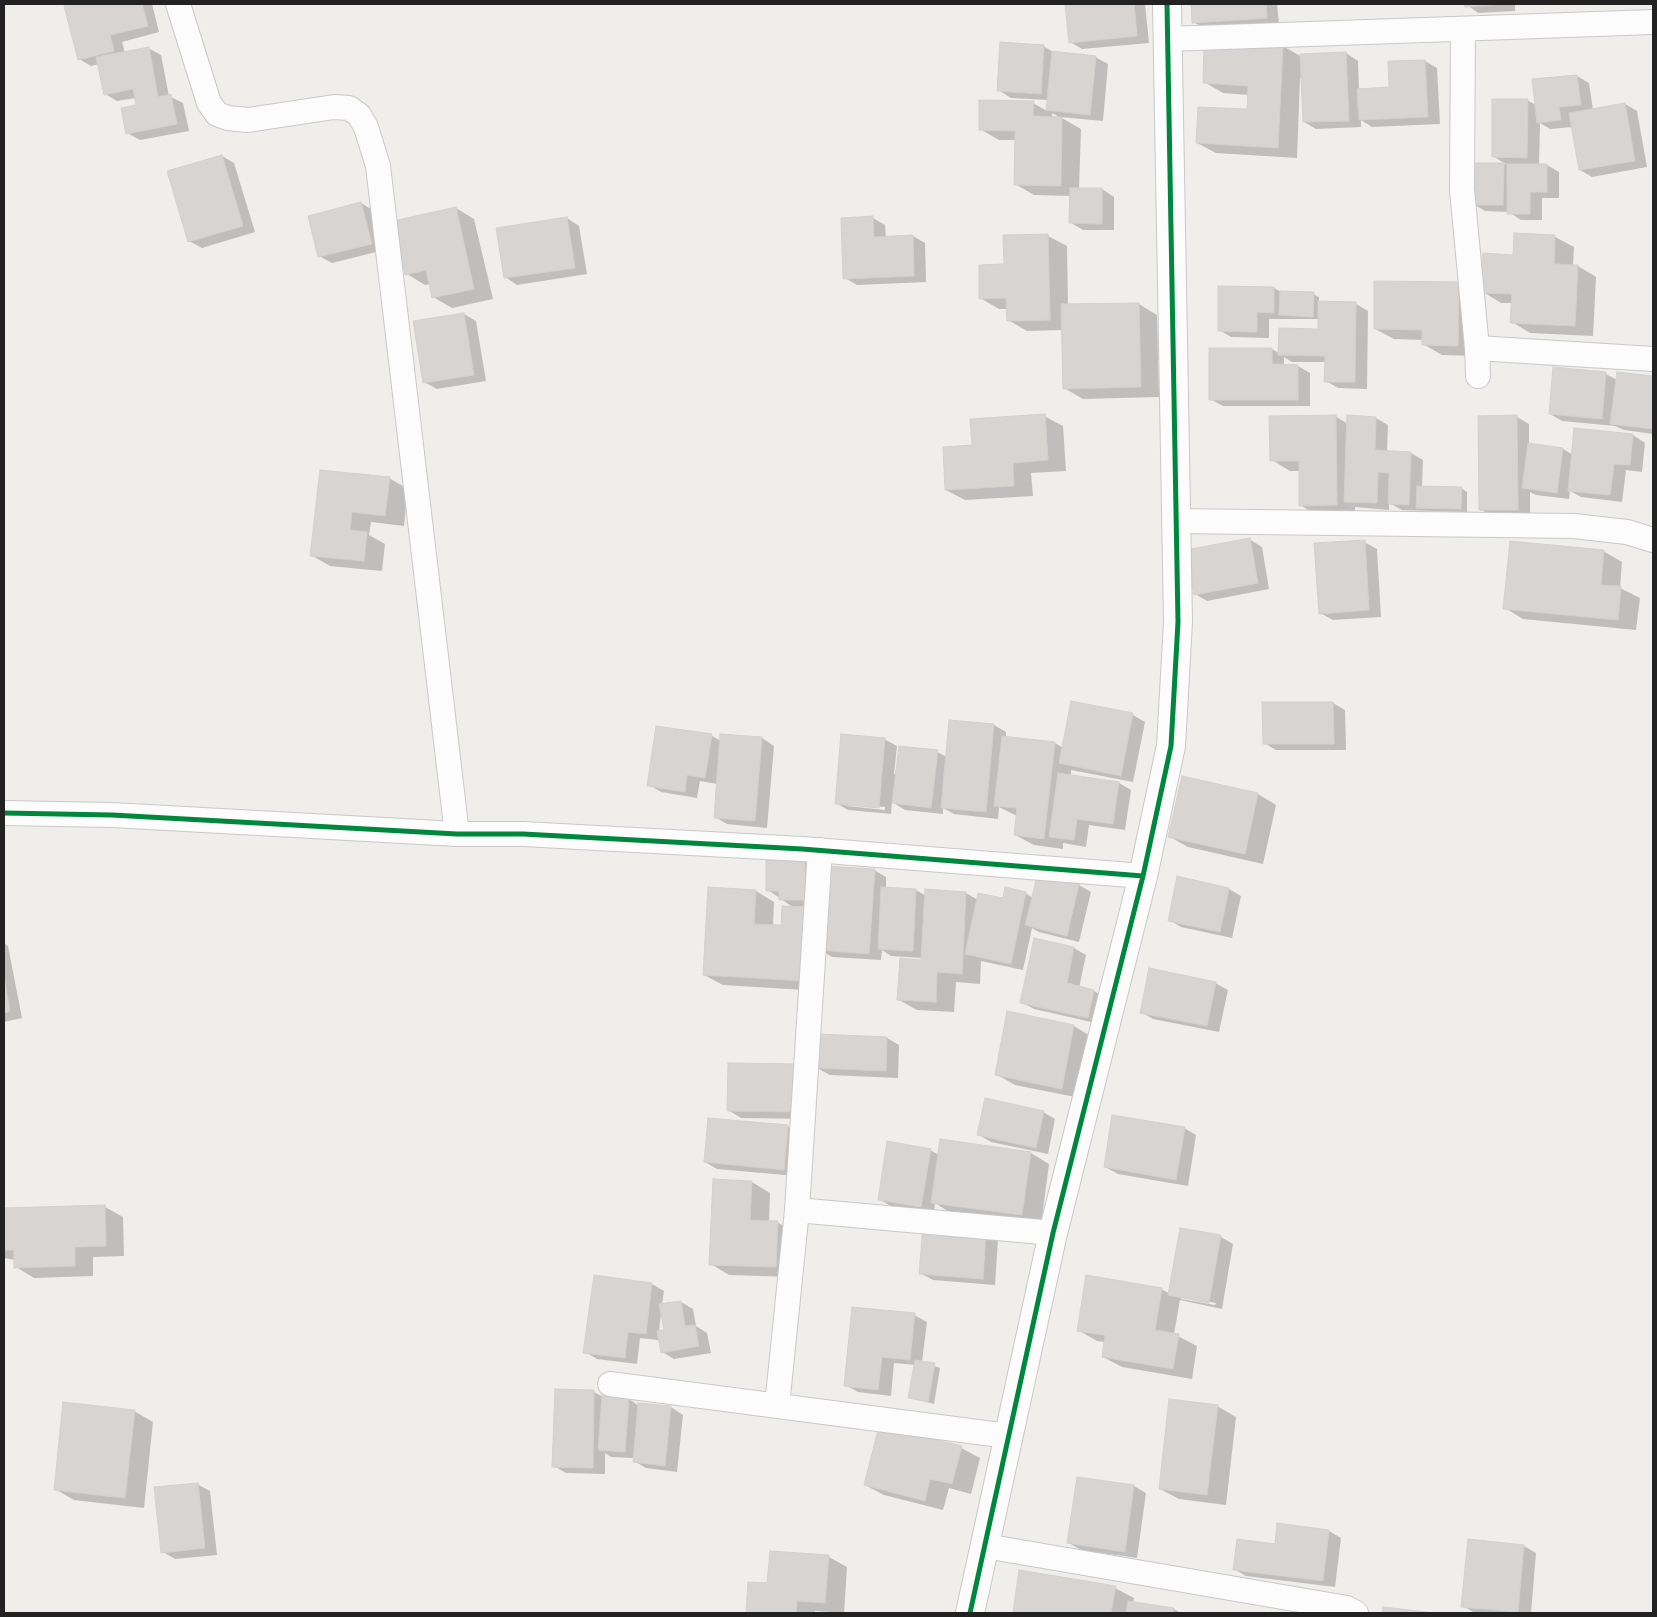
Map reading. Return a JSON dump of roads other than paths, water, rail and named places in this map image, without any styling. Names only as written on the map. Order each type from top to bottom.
[{"type":"street","points":[[178,4],[209,103],[218,114],[228,118],[248,120],[334,107],[350,108],[359,116],[366,127],[378,166],[457,834]]},
{"type":"street","points":[[970,1613],[1053,1233],[1143,876],[1171,746],[1178,622],[1167,4]]},
{"type":"street","points":[[1167,39],[1653,22]]},
{"type":"street","points":[[1463,29],[1462,190],[1478,376]]},
{"type":"street","points":[[1477,348],[1653,359]]},
{"type":"street","points":[[1175,521],[1574,526],[1627,532],[1653,540]]},
{"type":"street","points":[[4,813],[112,815],[457,834],[523,834],[820,850],[1143,876]]},
{"type":"street","points":[[777,1406],[797,1210],[820,850]]},
{"type":"street","points":[[797,1210],[1053,1233]]},
{"type":"street","points":[[610,1384],[1008,1436]]},
{"type":"street","points":[[985,1546],[1347,1608],[1356,1613]]}]
